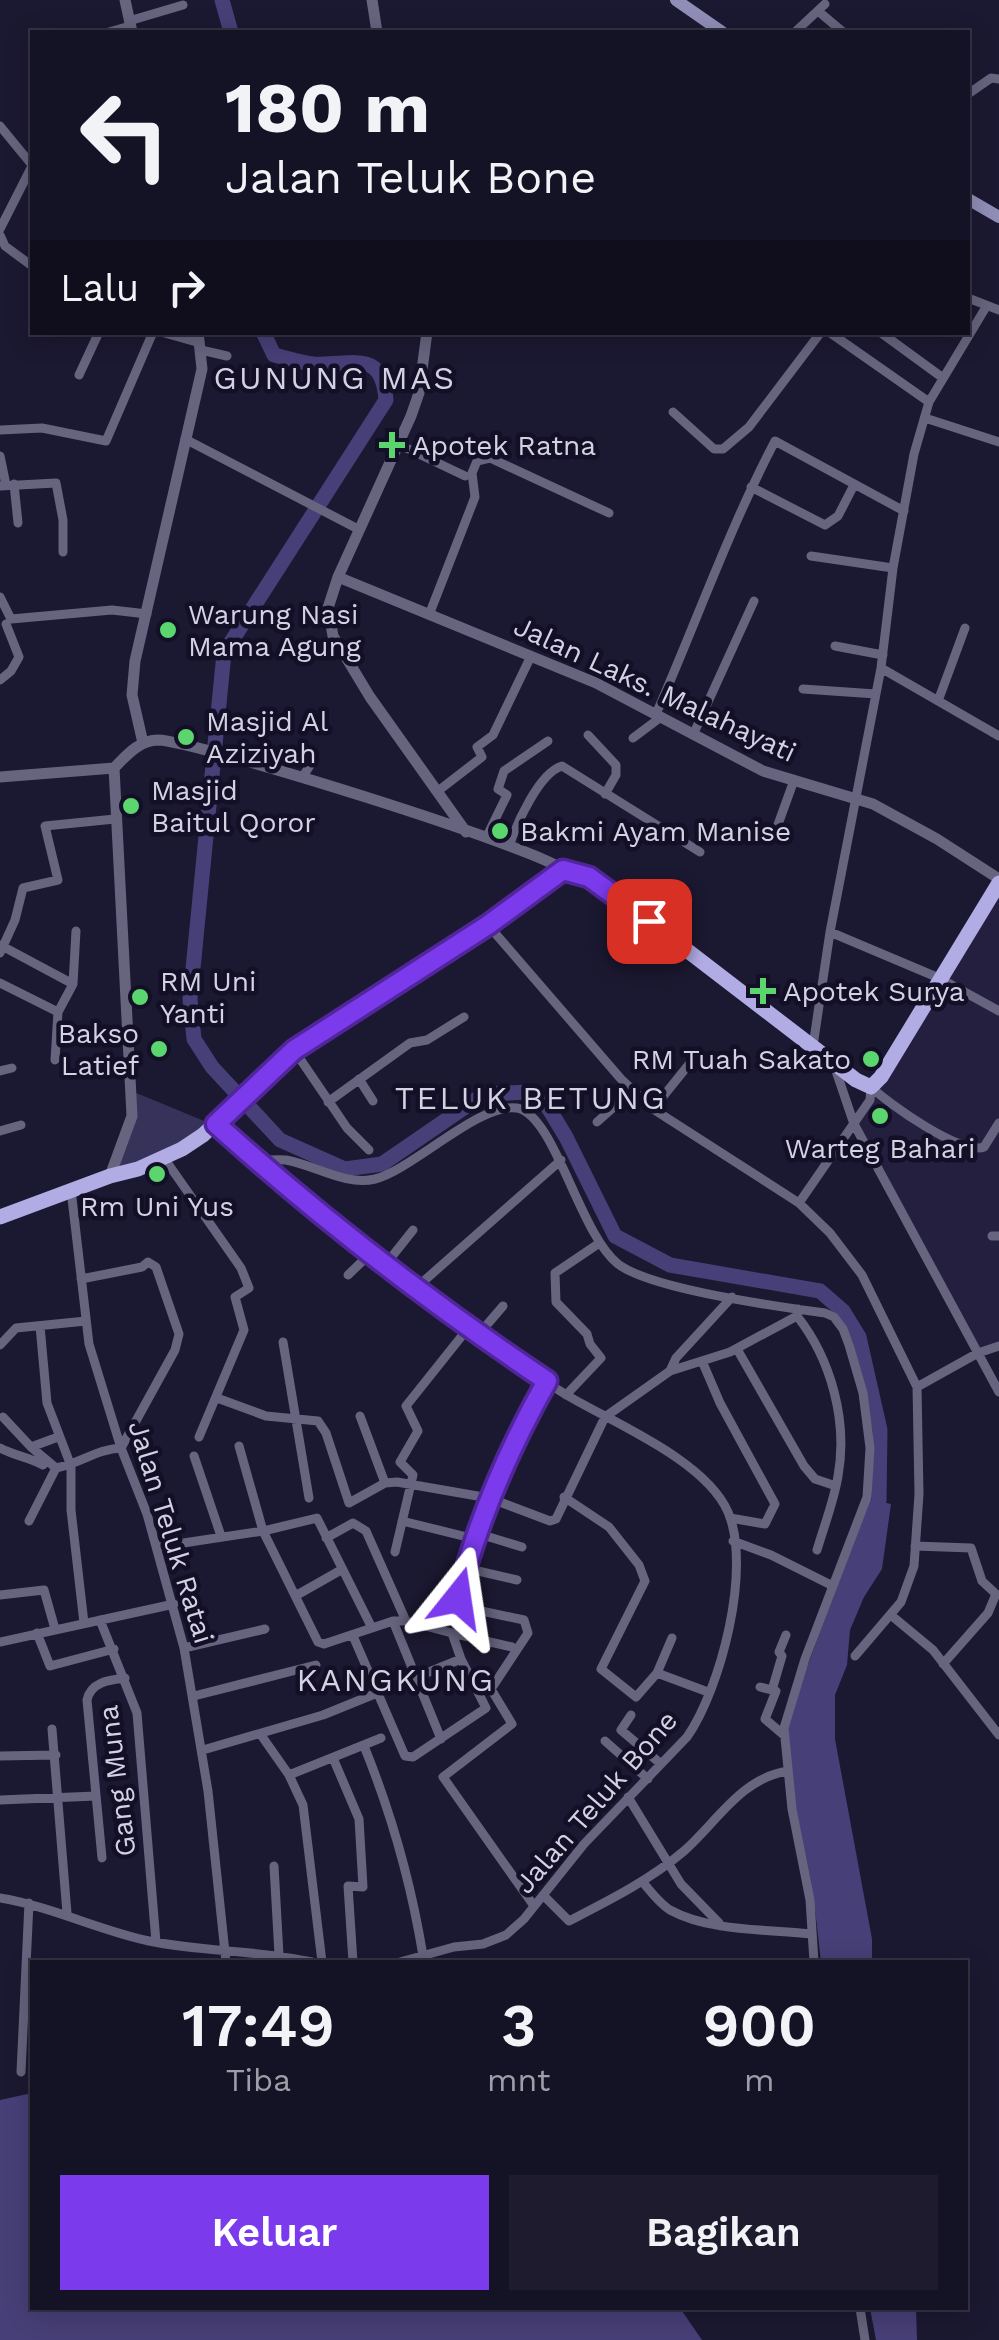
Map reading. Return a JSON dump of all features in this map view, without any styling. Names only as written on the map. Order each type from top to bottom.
[{"type":"main road","points":[[687,3],[720,30]]},
{"type":"main road","points":[[970,200],[998,214]]},
{"type":"main road","points":[[0,1218],[182,1149],[218,1122],[294,1050],[488,925],[563,870],[580,872],[598,882],[863,1085],[871,1087],[881,1077],[999,881]]},
{"type":"street","points":[[125,0],[130,27],[183,5]]},
{"type":"street","points":[[372,0],[377,30]]},
{"type":"street","points":[[797,30],[822,8],[840,30]]},
{"type":"street","points":[[970,93],[992,78],[999,79]]},
{"type":"street","points":[[0,126],[30,163]]},
{"type":"street","points":[[30,169],[0,232],[5,246],[30,265]]},
{"type":"street","points":[[970,299],[999,310]]},
{"type":"street","points":[[970,334],[986,308]]},
{"type":"street","points":[[79,375],[98,335]]},
{"type":"street","points":[[0,430],[42,428],[106,442],[152,335]]},
{"type":"street","points":[[173,335],[200,342],[227,356]]},
{"type":"street","points":[[427,335],[419,393],[338,576],[328,608],[332,636],[370,697],[466,832]]},
{"type":"street","points":[[674,412],[714,449],[722,449],[749,427],[819,335]]},
{"type":"street","points":[[833,335],[929,402]]},
{"type":"street","points":[[884,335],[943,378]]},
{"type":"street","points":[[813,1046],[830,932],[881,668],[893,568],[914,454],[929,402],[969,335]]},
{"type":"street","points":[[144,743],[132,685],[202,369],[200,342]]},
{"type":"street","points":[[925,418],[999,442]]},
{"type":"street","points":[[185,440],[358,529]]},
{"type":"street","points":[[633,738],[658,716],[750,487],[776,440],[904,512]]},
{"type":"street","points":[[398,444],[466,476]]},
{"type":"street","points":[[0,456],[18,523]]},
{"type":"street","points":[[430,614],[476,497],[472,472],[476,461],[490,458],[609,513]]},
{"type":"street","points":[[6,485],[52,482],[58,486],[63,552]]},
{"type":"street","points":[[750,487],[825,525],[838,516],[854,485]]},
{"type":"street","points":[[811,556],[893,568]]},
{"type":"street","name":"Jalan Laks. Malahayati","points":[[338,576],[596,683],[763,772],[856,797],[900,817],[999,881]]},
{"type":"street","points":[[0,596],[5,624],[19,657],[12,672],[0,680]]},
{"type":"street","points":[[692,734],[754,601]]},
{"type":"street","points":[[5,624],[112,610],[147,614]]},
{"type":"street","points":[[938,701],[965,628]]},
{"type":"street","points":[[835,646],[882,656]]},
{"type":"street","points":[[438,791],[482,756],[477,748],[493,736],[531,656]]},
{"type":"street","points":[[881,668],[999,736]]},
{"type":"street","points":[[804,689],[876,694]]},
{"type":"street","points":[[588,735],[616,765],[616,776],[605,794]]},
{"type":"street","points":[[0,778],[114,768],[144,743],[160,740],[302,778],[509,846],[556,863],[563,870]]},
{"type":"street","points":[[486,838],[508,795],[498,790],[504,771],[548,742]]},
{"type":"street","points":[[302,778],[312,762]]},
{"type":"street","points":[[509,846],[528,804],[554,768],[562,766],[700,852]]},
{"type":"street","points":[[110,1176],[132,1116],[114,768]]},
{"type":"street","points":[[776,830],[793,783]]},
{"type":"street","points":[[73,984],[1,948],[23,888],[58,880],[45,826],[115,819]]},
{"type":"street","points":[[488,925],[653,1110],[799,1204],[830,1234],[862,1275],[917,1387],[919,1494],[908,1586],[892,1616],[855,1656]]},
{"type":"street","points":[[55,1060],[58,1012],[73,984],[76,931]]},
{"type":"street","points":[[830,932],[939,978],[999,1011]]},
{"type":"street","points":[[0,982],[58,1012]]},
{"type":"street","points":[[328,1102],[410,1043],[427,1040],[464,1017]]},
{"type":"street","points":[[294,1050],[328,1102],[369,1150]]},
{"type":"street","points":[[653,1110],[690,1062]]},
{"type":"street","points":[[834,1062],[854,1124],[999,1392]]},
{"type":"street","points":[[0,1070],[12,1068]]},
{"type":"street","points":[[359,1079],[373,1101]]},
{"type":"street","points":[[871,1087],[908,1115],[968,1149],[984,1147],[999,1122]]},
{"type":"street","points":[[799,1204],[870,1100],[871,1087]]},
{"type":"street","points":[[597,1122],[633,1090]]},
{"type":"street","points":[[256,1162],[288,1160],[352,1180],[375,1179],[474,1121],[518,1108],[530,1115],[561,1160],[570,1188],[598,1244],[620,1266],[656,1281],[797,1312],[825,1313],[844,1329],[863,1393],[870,1448],[866,1497],[794,1696],[785,1736],[792,1809],[810,1900],[814,1960]]},
{"type":"street","points":[[218,1122],[256,1162],[478,1334],[566,1395],[678,1458],[718,1496],[730,1518],[766,1524],[775,1504],[720,1404],[702,1361]]},
{"type":"street","points":[[0,1129],[21,1125]]},
{"type":"street","points":[[164,1158],[241,1268],[249,1288],[235,1297],[244,1330],[199,1437]]},
{"type":"street","points":[[416,1287],[561,1160]]},
{"type":"street","name":"Jalan Teluk Ratai","points":[[71,1190],[89,1344],[121,1448],[158,1547],[194,1696],[226,1960]]},
{"type":"street","points":[[386,1264],[414,1230]]},
{"type":"street","points":[[566,1395],[602,1358],[587,1334],[556,1302],[555,1273],[598,1244]]},
{"type":"street","points":[[348,1275],[372,1252]]},
{"type":"street","points":[[0,1448],[55,1470],[106,1449],[121,1448],[176,1350],[179,1334],[156,1267],[148,1262],[142,1267],[81,1279]]},
{"type":"street","points":[[670,1371],[676,1358],[732,1297]]},
{"type":"street","points":[[478,1334],[502,1306]]},
{"type":"street","points":[[217,1398],[266,1416],[318,1421],[326,1433],[347,1502],[386,1483],[409,1483],[490,1498],[550,1522],[556,1520],[605,1417],[670,1371],[736,1349],[797,1312]]},
{"type":"street","points":[[797,1312],[829,1372],[839,1438],[836,1486],[816,1550]]},
{"type":"street","points":[[0,1345],[16,1328],[86,1321]]},
{"type":"street","points":[[40,1326],[43,1381],[58,1436],[72,1466],[71,1510],[84,1623]]},
{"type":"street","points":[[394,1552],[413,1475],[400,1462],[418,1431],[406,1406],[469,1327]]},
{"type":"street","points":[[282,1342],[309,1498]]},
{"type":"street","points":[[917,1387],[978,1353],[999,1346]]},
{"type":"street","points":[[736,1349],[804,1466],[815,1479],[836,1486]]},
{"type":"street","points":[[534,1906],[442,1777],[512,1724],[491,1689],[528,1633],[524,1620],[458,1606],[490,1498],[547,1381]]},
{"type":"street","points":[[360,1416],[386,1483]]},
{"type":"street","points":[[3,1417],[55,1470]]},
{"type":"street","points":[[31,1448],[58,1436]]},
{"type":"street","points":[[240,1446],[263,1530],[318,1642],[324,1644],[406,1621],[512,1647]]},
{"type":"street","points":[[194,1456],[221,1536]]},
{"type":"street","points":[[29,1520],[55,1470]]},
{"type":"street","points":[[564,1497],[609,1527],[639,1565],[646,1581],[601,1669],[636,1697],[658,1673],[672,1638]]},
{"type":"street","points":[[158,1547],[318,1518],[372,1628]]},
{"type":"street","name":"Jalan Teluk Bone","points":[[408,1960],[497,1940],[524,1919],[584,1844],[698,1721],[736,1605],[730,1518]]},
{"type":"street","points":[[402,1521],[522,1547]]},
{"type":"street","points":[[326,1538],[353,1523],[366,1530],[406,1621]]},
{"type":"street","points":[[733,1541],[832,1586]]},
{"type":"street","points":[[915,1546],[972,1548],[982,1581],[996,1594],[988,1613],[943,1664]]},
{"type":"street","points":[[466,1569],[518,1580]]},
{"type":"street","points":[[297,1595],[341,1570]]},
{"type":"street","points":[[0,1595],[44,1590],[56,1629]]},
{"type":"street","points":[[0,1642],[174,1604]]},
{"type":"street","points":[[892,1616],[933,1650],[999,1735]]},
{"type":"street","name":"Gang Muna","points":[[100,1620],[137,1713],[156,1942]]},
{"type":"street","points":[[393,1622],[442,1739]]},
{"type":"street","points":[[184,1648],[265,1630]]},
{"type":"street","points":[[37,1633],[50,1666],[114,1649]]},
{"type":"street","points":[[353,1636],[405,1756],[413,1756],[486,1708],[452,1633]]},
{"type":"street","points":[[785,1736],[765,1718],[786,1635]]},
{"type":"street","points":[[203,1750],[261,1735],[461,1659]]},
{"type":"street","points":[[194,1696],[316,1665]]},
{"type":"street","points":[[658,1673],[708,1692]]},
{"type":"street","points":[[102,1858],[88,1693],[108,1680],[125,1678]]},
{"type":"street","points":[[760,1686],[794,1696]]},
{"type":"street","points":[[631,1715],[621,1730],[661,1764]]},
{"type":"street","points":[[52,1729],[66,1913]]},
{"type":"street","points":[[261,1735],[289,1775],[303,1805],[322,1960]]},
{"type":"street","points":[[289,1775],[381,1738]]},
{"type":"street","points":[[606,1741],[648,1778]]},
{"type":"street","points":[[364,1746],[396,1827],[423,1956]]},
{"type":"street","points":[[0,1756],[56,1755]]},
{"type":"street","points":[[333,1758],[358,1819],[363,1886],[348,1886],[353,1960]]},
{"type":"street","points":[[543,1895],[569,1921],[668,1863],[760,1780],[788,1771]]},
{"type":"street","points":[[0,1800],[96,1796]]},
{"type":"street","points":[[628,1796],[681,1884],[720,1924]]},
{"type":"street","points":[[274,1866],[279,1955]]},
{"type":"street","points":[[642,1881],[669,1909],[720,1924],[812,1934]]},
{"type":"street","points":[[0,1898],[66,1913],[92,1926],[156,1942],[303,1960]]},
{"type":"street","points":[[21,2072],[28,1903]]},
{"type":"street","points":[[860,2310],[865,2340]]},
{"type":"shaded area","points":[[999,878],[999,1346],[978,1353],[854,1125]]},
{"type":"shaded area","points":[[134,1092],[209,1123],[202,1133],[112,1174]]},
{"type":"shaded area","points":[[869,1499],[891,1504],[882,1569],[850,1630],[847,1665],[835,1695],[835,1739],[872,1939],[872,1960],[821,1960],[815,1909],[790,1790],[785,1727]]},
{"type":"shaded area","points":[[30,2093],[30,2310],[681,2310],[702,2340],[0,2340],[0,2100]]},
{"type":"shaded area","points":[[870,2310],[916,2310],[917,2340],[876,2340]]},
{"type":"waterway","points":[[222,0],[230,30]]},
{"type":"waterway","points":[[264,335],[274,355],[309,363],[371,366],[383,384],[386,400],[224,653],[190,999],[194,1039],[212,1067],[280,1140],[345,1169],[382,1164],[484,1094],[530,1092],[546,1104],[566,1137],[615,1236],[670,1265],[820,1291],[843,1311],[859,1337],[880,1430],[879,1501]]},
{"type":"place","name":"Apotek Ratna","points":[[392,445]]},
{"type":"place","name":"Warung Nasi Mama Agung","points":[[168,630]]},
{"type":"place","name":"Masjid Al Aziziyah","points":[[186,737]]},
{"type":"place","name":"Masjid Baitul Qoror","points":[[131,806]]},
{"type":"place","name":"Bakmi Ayam Manise","points":[[500,831]]},
{"type":"place","name":"Apotek Surya","points":[[763,991]]},
{"type":"place","name":"RM Uni Yanti","points":[[140,997]]},
{"type":"place","name":"Bakso Latief","points":[[159,1049]]},
{"type":"place","name":"RM Tuah Sakato","points":[[871,1059]]},
{"type":"place","name":"Warteg Bahari","points":[[880,1116]]},
{"type":"place","name":"Rm Uni Yus","points":[[157,1174]]},
{"type":"district","name":"GUNUNG MAS","points":[[335,378]]},
{"type":"district","name":"TELUK BETUNG","points":[[531,1098]]},
{"type":"district","name":"KANGKUNG","points":[[396,1680]]},
{"type":"route","points":[[458,1598],[464,1568],[490,1498],[547,1381],[490,1343],[256,1162],[216,1124],[294,1050],[488,925],[563,870],[573,870],[598,882],[649,921]]}]
